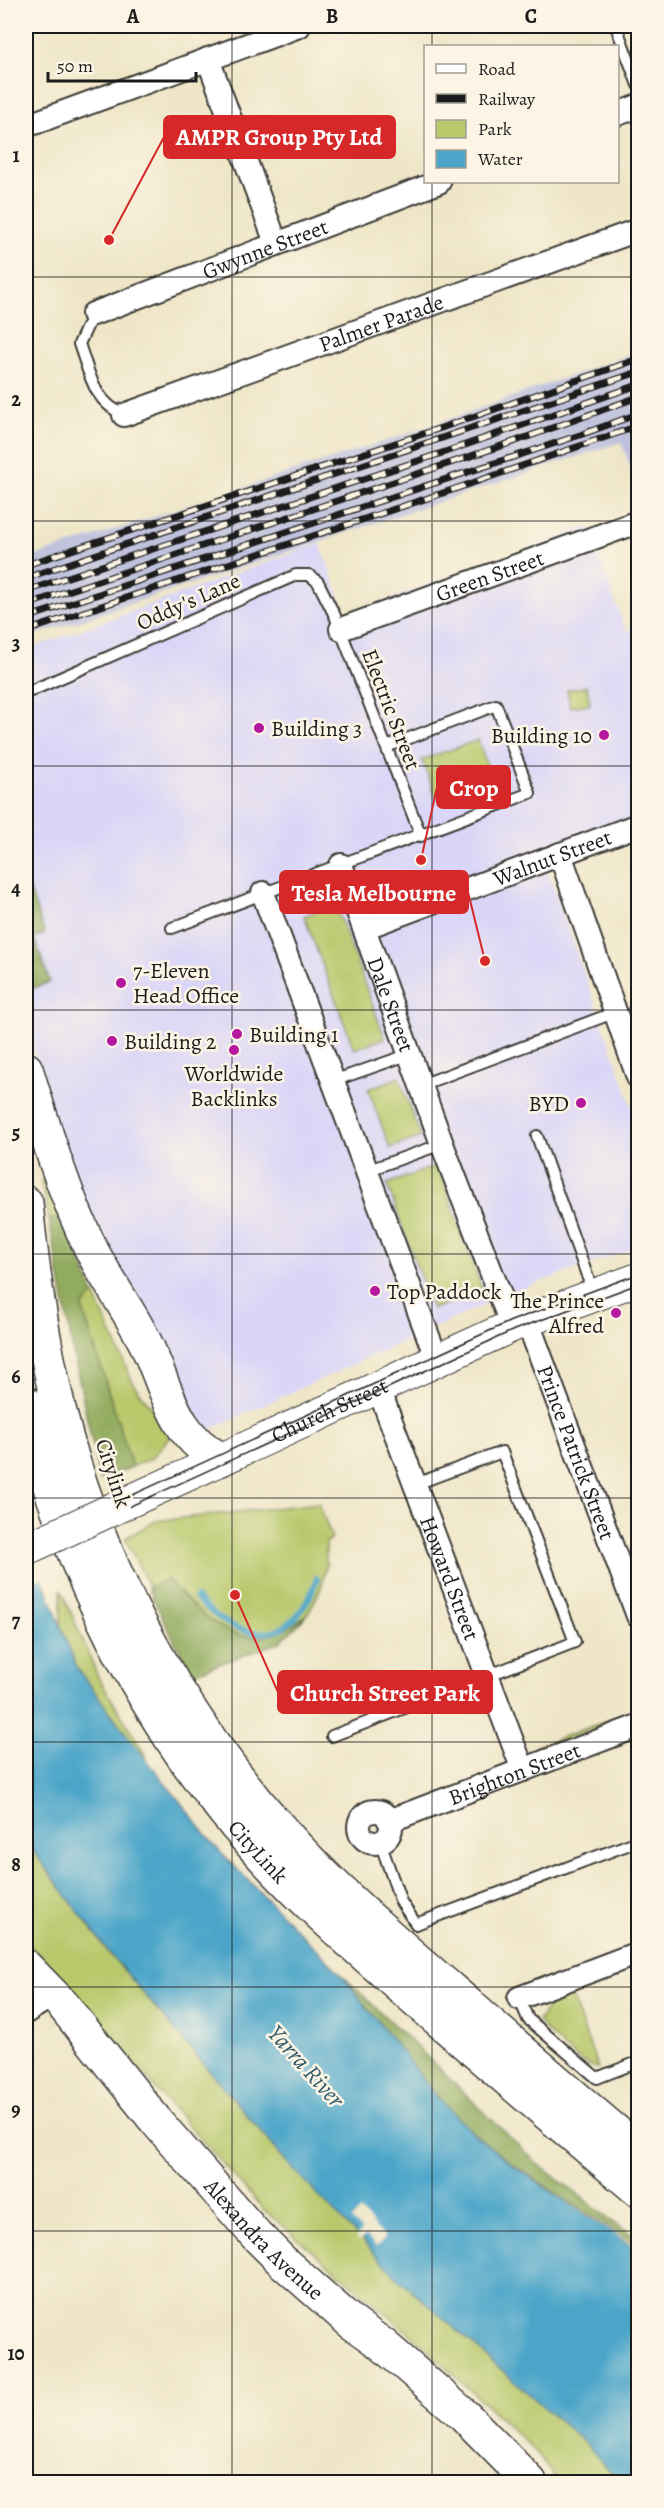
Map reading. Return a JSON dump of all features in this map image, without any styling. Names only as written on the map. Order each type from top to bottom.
[{"type":"main road","points":[[26,1069],[51,1151],[92,1250],[145,1342],[181,1425],[198,1445],[221,1459]]},
{"type":"main road","points":[[26,1203],[63,1424],[81,1485],[118,1580],[162,1663],[228,1763],[266,1811],[316,1866],[426,1967],[639,2150]]},
{"type":"main road","name":"Church Street","points":[[26,1549],[107,1508],[221,1459],[520,1323],[639,1279]]},
{"type":"main road","name":"CityLink","points":[[26,1403],[48,1484],[79,1568],[100,1614],[145,1699],[171,1739],[224,1811],[284,1879],[327,1920],[495,2070],[639,2190]]},
{"type":"main road","name":"Alexandra Avenue","points":[[34,1978],[219,2196],[256,2235],[351,2322],[383,2345],[464,2415],[530,2482]]},
{"type":"street","points":[[26,126],[299,26]]},
{"type":"street","points":[[208,59],[276,243]]},
{"type":"street","points":[[619,114],[639,106]]},
{"type":"street","name":"Gwynne Street","points":[[93,314],[436,183]]},
{"type":"street","name":"Palmer Parade","points":[[124,415],[639,230]]},
{"type":"street","name":"Green Street","points":[[341,629],[639,522]]},
{"type":"street","name":"Walnut Street","points":[[363,928],[639,825]]},
{"type":"street","points":[[560,854],[639,1077]]},
{"type":"street","name":"Dale Street","points":[[341,865],[442,1144],[520,1323]]},
{"type":"street","points":[[263,893],[437,1360]]},
{"type":"street","name":"Prince Patrick Street","points":[[520,1323],[639,1616]]},
{"type":"street","name":"Howard Street","points":[[378,1387],[523,1770]]},
{"type":"street","name":"Brighton Street","points":[[380,1842],[370,1843],[359,1832],[360,1821],[367,1813],[372,1811],[382,1813],[389,1821],[639,1726]]},
{"type":"street","points":[[519,1998],[639,1953]]},
{"type":"street","points":[[26,2012],[34,1978]]},
{"type":"lane","points":[[616,26],[639,85]]},
{"type":"lane","points":[[93,314],[79,344],[98,396],[109,409],[124,415]]},
{"type":"lane","name":"Oddy's Lane","points":[[26,693],[296,575],[309,574],[318,582],[341,629]]},
{"type":"lane","name":"Electric Street","points":[[341,629],[421,836]]},
{"type":"lane","points":[[172,928],[530,794],[496,705],[386,747]]},
{"type":"lane","points":[[421,1085],[616,1012]]},
{"type":"lane","points":[[333,1081],[410,1054]]},
{"type":"lane","points":[[537,1136],[594,1295]]},
{"type":"lane","points":[[366,1171],[442,1144]]},
{"type":"lane","points":[[332,1736],[575,1642],[502,1452],[416,1484]]},
{"type":"lane","points":[[149,1614],[158,1633],[162,1663]]},
{"type":"lane","points":[[380,1842],[401,1902],[416,1924],[639,1841]]},
{"type":"lane","points":[[519,1998],[528,2019],[597,2078],[639,2062]]},
{"type":"shaded area","points":[[638,352],[638,488],[621,442],[26,638],[26,559],[413,432]]},
{"type":"shaded area","points":[[588,527],[626,631],[638,626],[638,830],[545,864],[638,1123],[638,1247],[512,1292],[209,1430],[192,1423],[87,1221],[47,1107],[26,1015],[26,650],[320,543],[346,615]]},
{"type":"green space","points":[[587,686],[590,704],[570,707],[567,690]]},
{"type":"green space","points":[[478,740],[492,779],[437,799],[422,760]]},
{"type":"green space","points":[[26,880],[45,934],[34,938],[50,982],[26,991]]},
{"type":"green space","points":[[335,904],[385,1038],[354,1049],[304,916]]},
{"type":"green space","points":[[399,1077],[421,1137],[390,1148],[368,1089]]},
{"type":"green space","points":[[438,1165],[483,1291],[432,1309],[387,1184]]},
{"type":"green space","points":[[41,1181],[49,1181],[64,1219],[49,1219]]},
{"type":"green space","points":[[49,1219],[64,1219],[94,1294],[82,1307],[132,1467],[100,1480],[74,1356]]},
{"type":"green space","points":[[94,1294],[134,1385],[172,1434],[152,1458],[132,1467],[82,1307]]},
{"type":"green space","points":[[319,1503],[332,1539],[326,1542],[326,1567],[321,1588],[308,1614],[280,1642],[191,1674],[125,1538],[156,1521]]},
{"type":"green space","points":[[168,1580],[203,1615],[217,1625],[247,1636],[263,1636],[280,1631],[308,1614],[280,1642],[191,1674],[148,1588]]},
{"type":"green space","points":[[61,1589],[99,1679],[147,1757],[145,1759],[77,1668],[61,1626]]},
{"type":"green space","points":[[628,1713],[628,1715],[557,1743],[555,1749],[538,1753],[535,1747]]},
{"type":"green space","points":[[26,1841],[106,1949],[291,2167],[588,2446],[620,2482],[558,2482],[538,2454],[416,2339],[264,2210],[162,2096],[66,1981],[26,1942]]},
{"type":"green space","points":[[341,1974],[539,2165],[612,2222],[638,2238],[638,2246],[495,2151],[457,2118],[405,2058]]},
{"type":"green space","points":[[571,1994],[598,2068],[574,2056],[557,2042],[538,2021],[550,2004]]},
{"type":"water","name":"Yarra River","points":[[26,1550],[47,1590],[77,1668],[220,1852],[341,1974],[436,2096],[474,2134],[519,2170],[638,2250],[638,2482],[620,2482],[588,2446],[400,2280],[291,2167],[106,1949],[26,1841]]},
{"type":"pier","points":[[26,1547],[44,1577],[26,1583]]},
{"type":"pier","points":[[360,2211],[385,2238],[376,2247],[366,2235],[359,2242],[355,2238],[362,2231],[351,2220]]},
{"type":"waterway","points":[[196,1598],[213,1614],[231,1625],[248,1631],[265,1633],[281,1628],[295,1618],[307,1601],[317,1578]]},
{"type":"tram line","points":[[26,1544],[511,1321],[638,1274]]},
{"type":"tram line","points":[[26,1554],[514,1330],[638,1284]]},
{"type":"railway","points":[[26,565],[441,428],[638,359]]},
{"type":"railway","points":[[26,578],[638,372]]},
{"type":"railway","points":[[26,591],[445,452],[638,385]]},
{"type":"railway","points":[[26,605],[516,441],[638,397]]},
{"type":"railway","points":[[26,618],[638,414]]},
{"type":"railway","points":[[26,631],[638,426]]},
{"type":"place","name":"AMPR Group Pty Ltd","points":[[109,240]]},
{"type":"place","name":"Building 3","points":[[259,728]]},
{"type":"place","name":"Building 10","points":[[604,735]]},
{"type":"place","name":"Crop","points":[[421,860]]},
{"type":"place","name":"Tesla Melbourne","points":[[485,961]]},
{"type":"place","name":"7-Eleven Head Office","points":[[121,983]]},
{"type":"place","name":"Building 1","points":[[237,1034]]},
{"type":"place","name":"Building 2","points":[[112,1041]]},
{"type":"place","name":"Worldwide Backlinks","points":[[234,1050]]},
{"type":"place","name":"BYD","points":[[581,1103]]},
{"type":"place","name":"Top Paddock","points":[[375,1291]]},
{"type":"place","name":"The Prince Alfred","points":[[616,1313]]},
{"type":"place","name":"Church Street Park","points":[[235,1595]]}]
